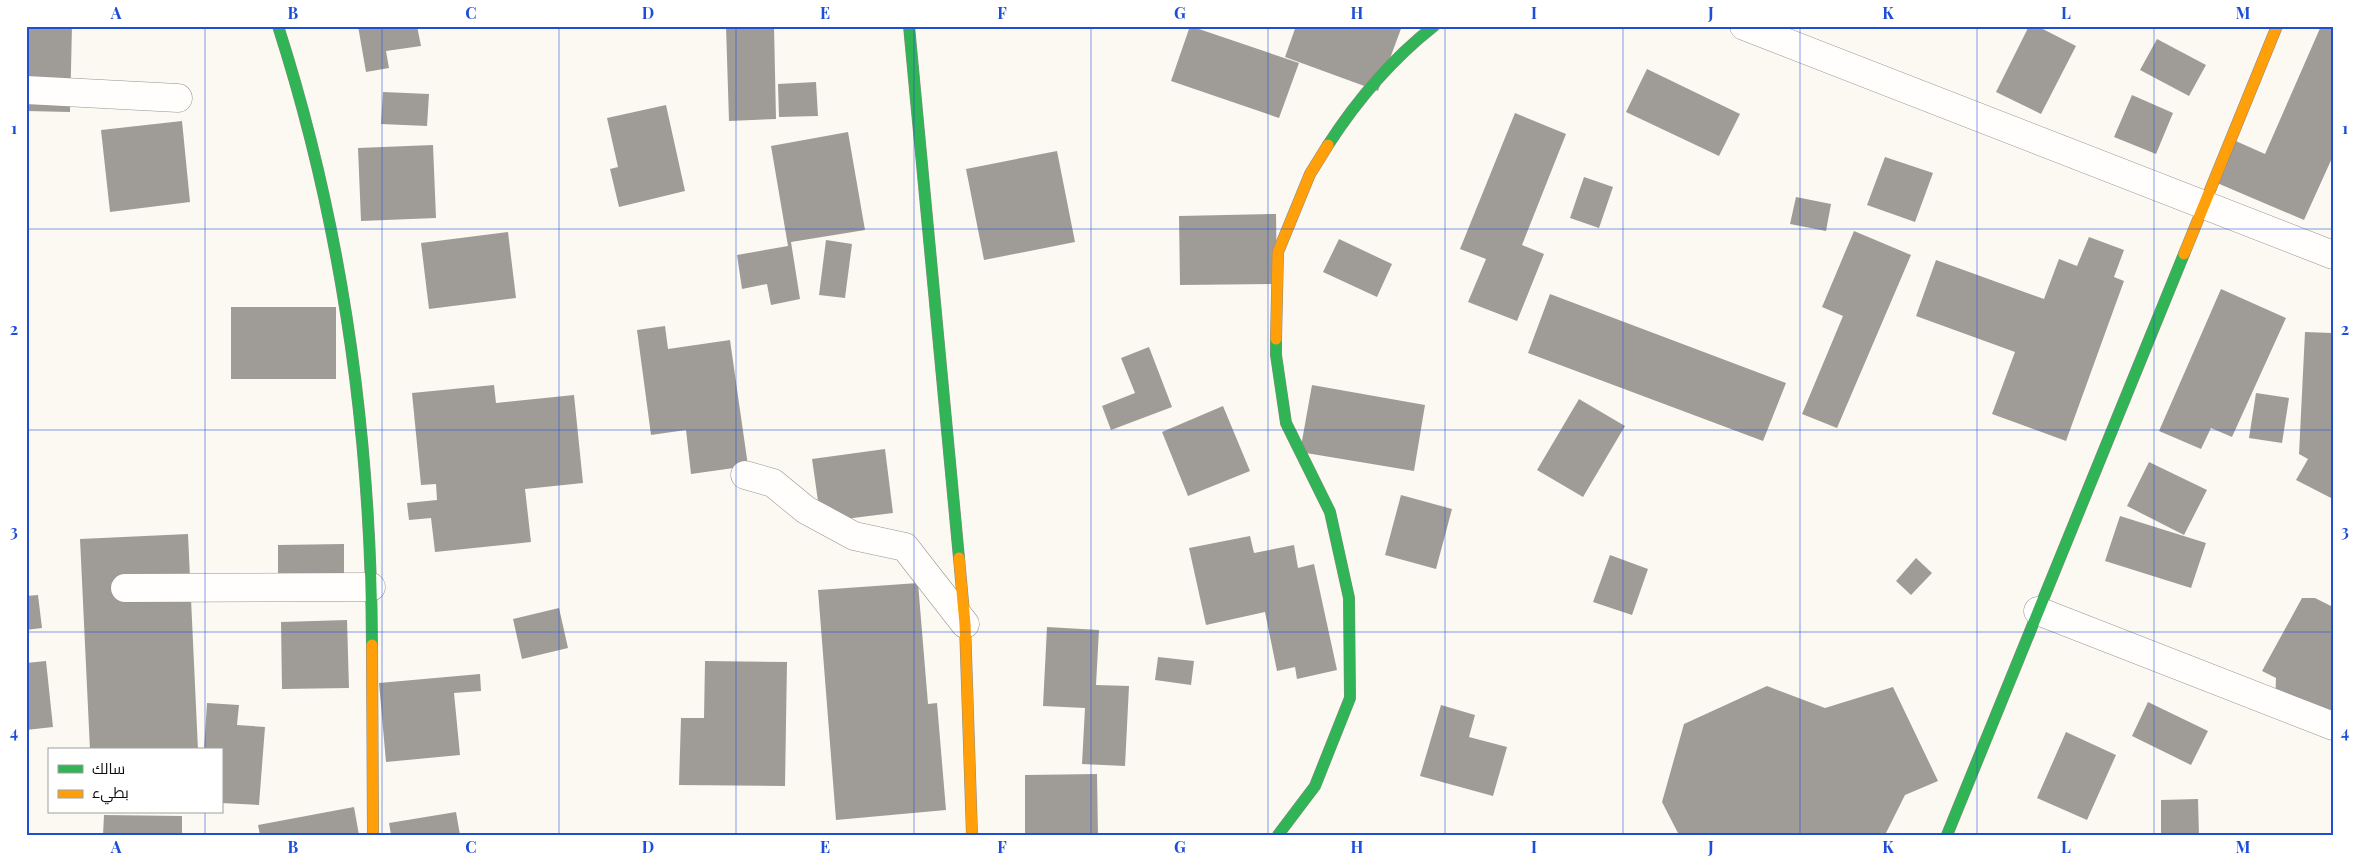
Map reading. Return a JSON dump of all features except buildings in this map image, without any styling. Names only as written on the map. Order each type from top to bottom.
[{"type":"street","points":[[278,26],[296,82],[334,233],[359,404],[371,587],[372,835]]},
{"type":"street","points":[[909,26],[965,624],[972,835]]},
{"type":"street","points":[[1278,835],[1316,786],[1350,698],[1349,598],[1330,512],[1286,424],[1276,355],[1278,252],[1310,174],[1346,115],[1406,48],[1434,26]]},
{"type":"street","points":[[1744,26],[2333,256]]},
{"type":"street","points":[[1947,835],[2277,26]]},
{"type":"street","points":[[26,90],[178,98]]},
{"type":"street","points":[[745,475],[773,483],[806,510],[854,536],[905,547],[965,624]]},
{"type":"street","points":[[125,588],[371,587]]},
{"type":"street","points":[[2038,611],[2333,726]]},
{"type":"traffic: fast","points":[[278,26],[320,177],[336,254],[349,332],[366,488],[372,645]]},
{"type":"traffic: fast","points":[[909,26],[959,558]]},
{"type":"traffic: fast","points":[[1328,145],[1376,81],[1404,52],[1434,26]]},
{"type":"traffic: fast","points":[[1947,835],[2184,254]]},
{"type":"traffic: fast","points":[[1276,339],[1276,355],[1286,423],[1330,512],[1349,598],[1350,698],[1315,786],[1278,835]]},
{"type":"traffic: slow","points":[[2184,254],[2277,26]]},
{"type":"traffic: slow","points":[[1276,339],[1278,252],[1310,174],[1328,145]]},
{"type":"traffic: slow","points":[[959,558],[965,624],[972,835]]},
{"type":"traffic: slow","points":[[372,645],[373,835]]}]
